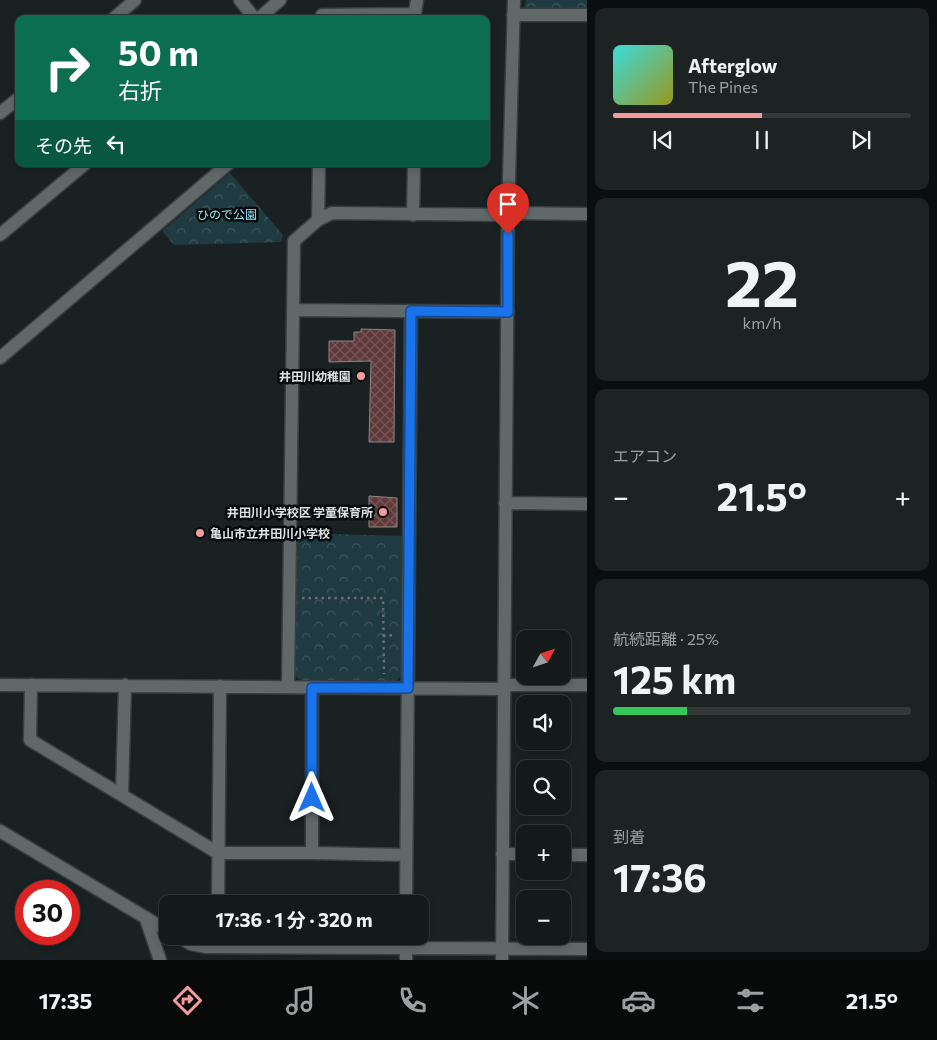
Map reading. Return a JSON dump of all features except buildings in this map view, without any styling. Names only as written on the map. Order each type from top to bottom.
[{"type":"street","points":[[118,15],[135,0]]},
{"type":"street","points":[[240,0],[253,15]]},
{"type":"street","points":[[261,15],[280,0]]},
{"type":"street","points":[[414,15],[417,0]]},
{"type":"street","points":[[502,954],[508,214],[514,0]]},
{"type":"street","points":[[514,14],[587,15]]},
{"type":"street","points":[[0,114],[15,101]]},
{"type":"street","points":[[0,235],[81,167]]},
{"type":"street","points":[[0,358],[224,167]]},
{"type":"street","points":[[318,220],[319,167]]},
{"type":"street","points":[[413,215],[414,167]]},
{"type":"street","points":[[288,686],[294,240],[318,220],[332,214],[587,214]]},
{"type":"street","points":[[293,310],[508,312]]},
{"type":"street","points":[[406,895],[411,311]]},
{"type":"street","points":[[506,503],[587,504]]},
{"type":"street","points":[[0,685],[288,686],[312,688],[587,686]]},
{"type":"street","points":[[31,685],[30,740],[218,853],[312,852],[405,855]]},
{"type":"street","points":[[122,794],[125,685]]},
{"type":"street","points":[[218,895],[220,686]]},
{"type":"street","points":[[312,688],[312,852]]},
{"type":"street","points":[[0,831],[159,926]]},
{"type":"street","points":[[502,854],[516,854]]},
{"type":"street","points":[[571,855],[587,856]]},
{"type":"street","points":[[146,919],[160,960]]},
{"type":"street","points":[[312,945],[502,954],[587,949]]},
{"type":"path","points":[[288,598],[383,598],[384,680]]},
{"type":"path","points":[[384,636],[401,635]]},
{"type":"green space","points":[[526,0],[587,0],[587,10],[524,9]]},
{"type":"green space","name":"ひので公園","points":[[230,173],[283,235],[281,242],[174,245],[162,231]]},
{"type":"green space","points":[[297,533],[402,536],[401,676],[396,681],[300,680],[295,675]]},
{"type":"place","name":"井田川幼稚園","points":[[361,376]]},
{"type":"place","name":"井田川小学校区 学童保育所","points":[[383,512]]},
{"type":"place","name":"亀山市立井田川小学校","points":[[200,533]]},
{"type":"route","points":[[312,798],[312,688],[408,688],[411,311],[508,312],[508,234]]}]
